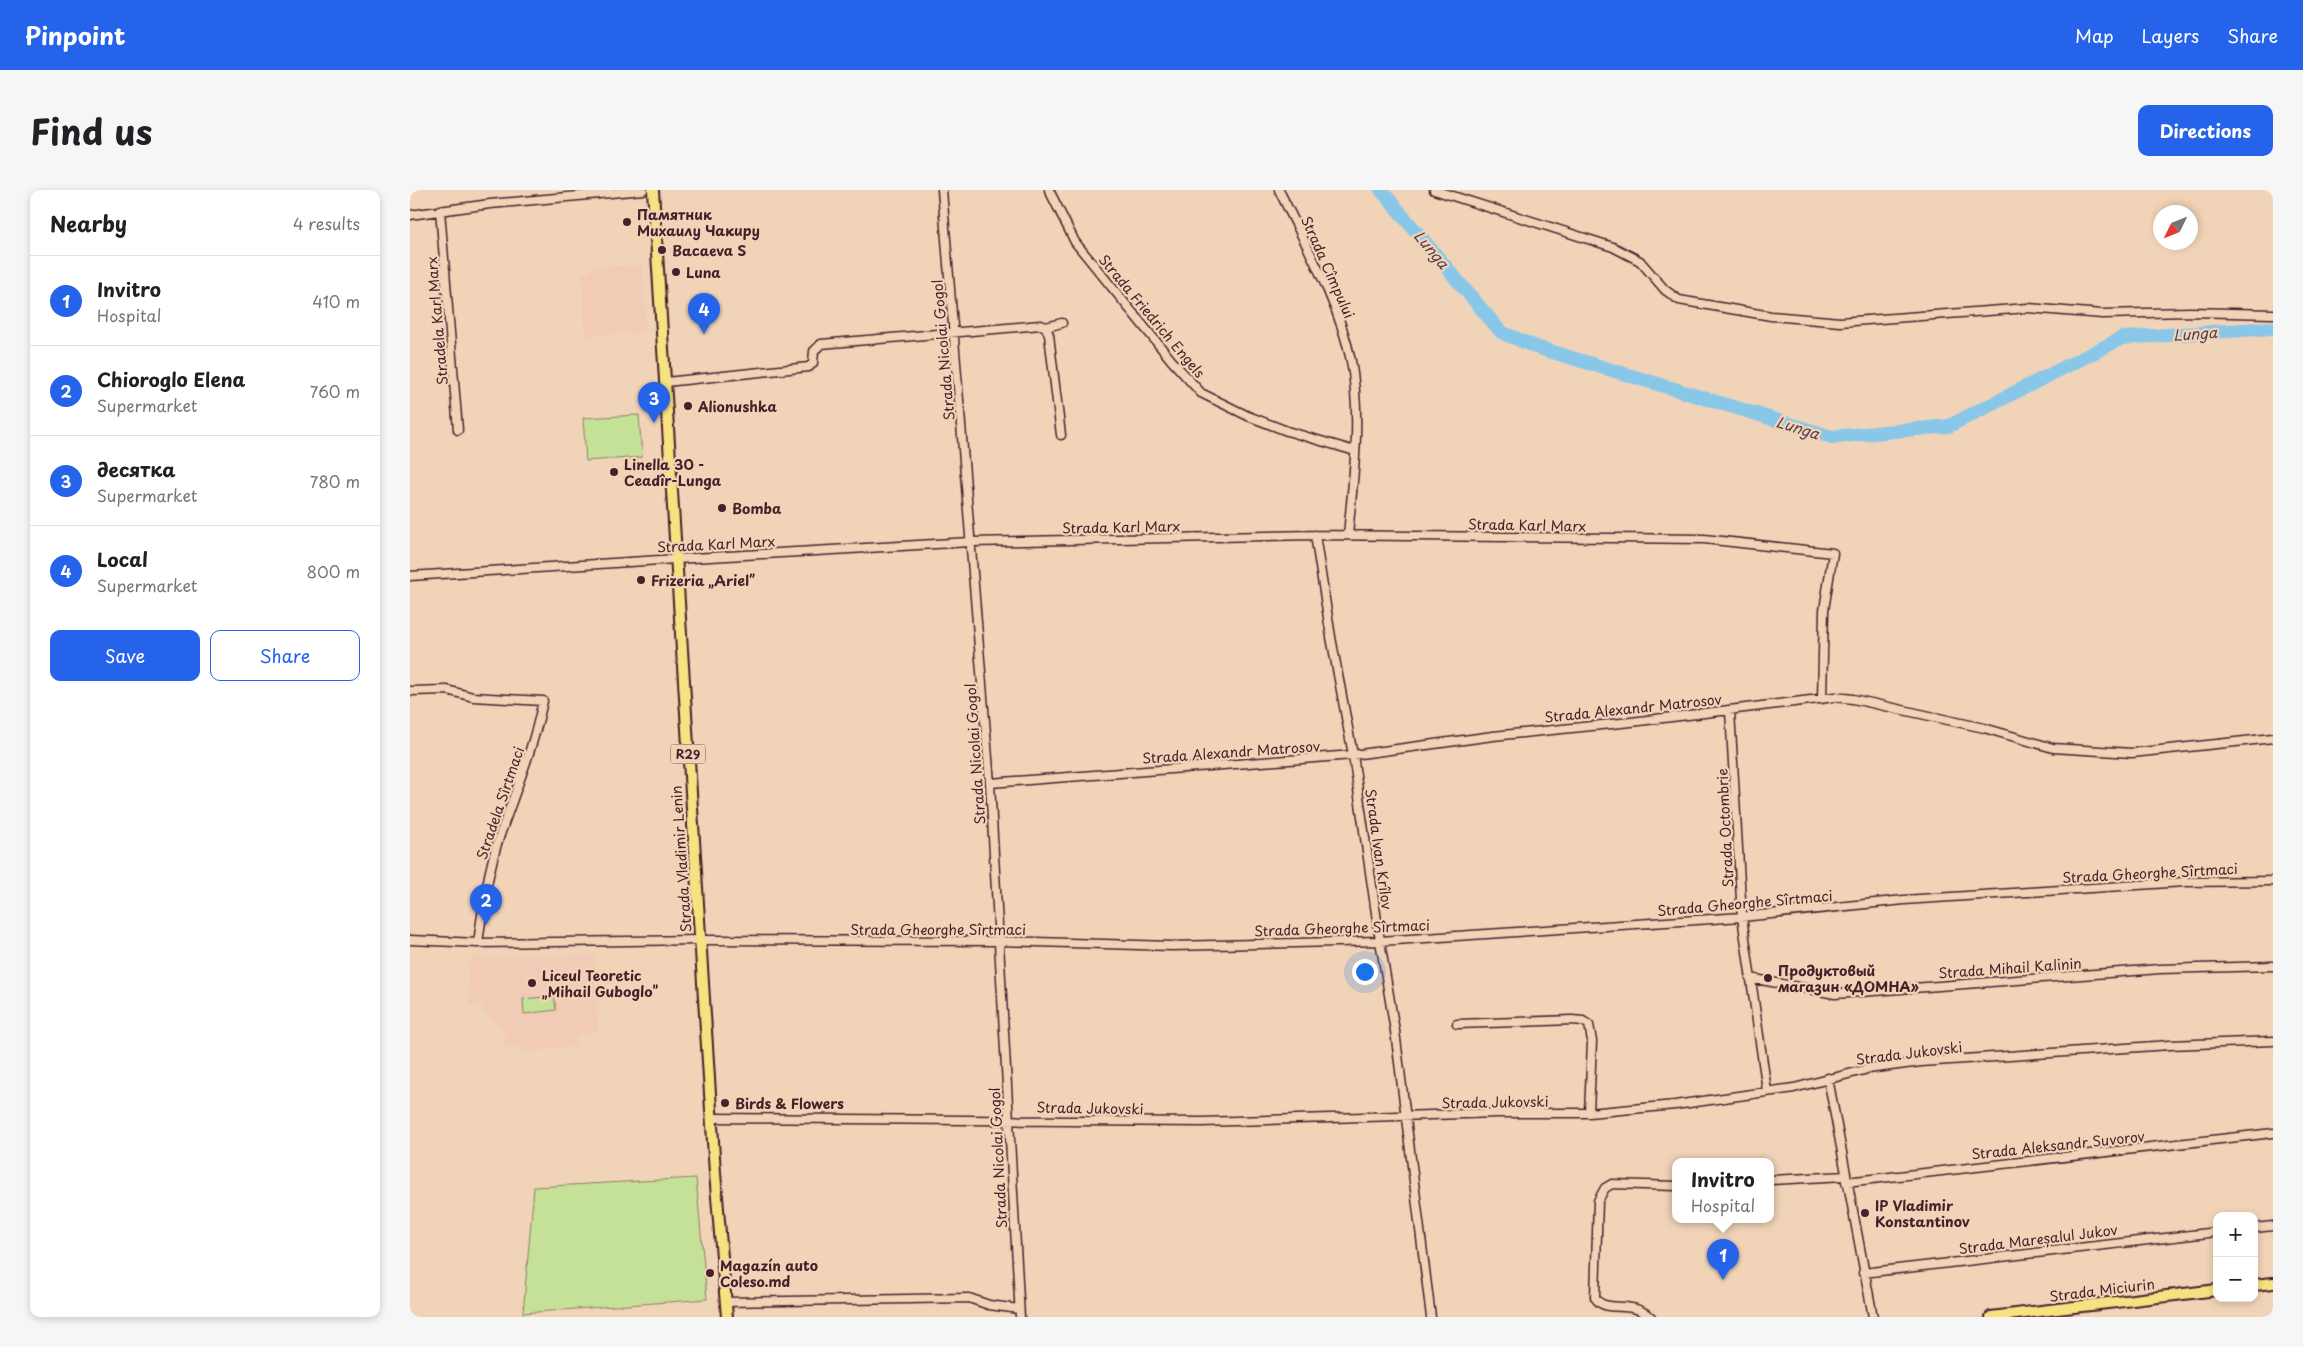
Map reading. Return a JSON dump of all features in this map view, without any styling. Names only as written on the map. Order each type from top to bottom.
[{"type":"main road","name":"Strada Vladimir Lenin","points":[[653,190],[700,940],[727,1317]]},
{"type":"main road","points":[[2258,1285],[2273,1283]]},
{"type":"main road","name":"Strada Miciurin","points":[[1990,1317],[2213,1290]]},
{"type":"street","points":[[410,215],[440,210],[643,190]]},
{"type":"street","name":"Strada Nicolai Gogol","points":[[942,190],[990,784],[1020,1313]]},
{"type":"street","name":"Strada Friedrich Engels","points":[[1049,190],[1075,242],[1172,361],[1201,393],[1241,413],[1287,431],[1355,451]]},
{"type":"street","name":"Strada Cîmpului","points":[[1280,190],[1341,322],[1351,362],[1355,390],[1355,451],[1348,536]]},
{"type":"street","points":[[1434,190],[1613,247],[1640,261],[1664,290],[1679,300],[1771,316],[1840,322],[2028,308],[2102,314],[2190,312],[2273,314]]},
{"type":"street","name":"Stradela Karl Marx","points":[[440,210],[458,430]]},
{"type":"street","points":[[666,382],[809,367],[813,363],[814,351],[821,344],[1040,325],[1046,327],[1062,323]]},
{"type":"street","points":[[1046,327],[1049,335],[1061,435]]},
{"type":"street","name":"Strada Karl Marx","points":[[410,576],[970,542],[1315,535],[1704,539],[1833,552],[1824,610],[1822,699]]},
{"type":"street","name":"Strada Ivan Krîlov","points":[[1315,535],[1331,637],[1353,756],[1395,1032],[1432,1317]]},
{"type":"street","name":"Stradela Sîrtmaci","points":[[410,691],[447,690],[473,697],[544,701],[538,729],[522,779],[494,856],[484,902],[478,943]]},
{"type":"street","name":"Strada Alexandr Matrosov","points":[[990,784],[1353,756],[1493,736],[1730,711],[1822,699],[1853,699],[1984,728],[2053,748],[2094,752],[2132,752],[2273,738]]},
{"type":"street","name":"Strada Octombrie","points":[[1730,711],[1742,917],[1767,1091]]},
{"type":"street","name":"Strada Gheorghe Sîrtmaci","points":[[410,940],[478,943],[700,940],[998,941],[1172,946],[1380,941],[1742,917],[1914,900],[2184,882],[2273,881]]},
{"type":"street","name":"Strada Mihail Kalinin","points":[[1750,978],[1835,994],[2160,969],[2273,966]]},
{"type":"street","points":[[1457,1024],[1572,1020],[1583,1021],[1589,1025],[1592,1041],[1589,1113]]},
{"type":"street","name":"Strada Jukovski","points":[[712,1118],[1201,1122],[1498,1113],[1589,1113],[1675,1105],[1794,1088],[1868,1069],[1921,1062],[2273,1040]]},
{"type":"street","points":[[1828,1078],[1863,1272],[1873,1317]]},
{"type":"street","name":"Strada Aleksandr Suvorov","points":[[1774,1180],[1846,1179],[2273,1133]]},
{"type":"street","points":[[1650,1317],[1643,1311],[1633,1308],[1602,1305],[1595,1297],[1598,1201],[1605,1188],[1619,1184],[1672,1186]]},
{"type":"street","points":[[2258,1228],[2273,1226]]},
{"type":"street","name":"Strada Mareșalul Jukov","points":[[1863,1272],[2213,1232]]},
{"type":"street","points":[[725,1302],[969,1298],[1020,1313]]},
{"type":"shaded area","points":[[643,265],[647,332],[585,336],[582,274],[592,267]]},
{"type":"shaded area","name":"Liceul Teoretic „Mihail Guboglo”","points":[[595,954],[598,1032],[577,1035],[578,1047],[524,1052],[524,1047],[505,1048],[504,1032],[482,1010],[481,1004],[469,1005],[468,962],[473,957]]},
{"type":"green space","points":[[639,415],[642,457],[586,461],[583,418]]},
{"type":"green space","points":[[554,996],[556,1010],[524,1014],[523,999]]},
{"type":"green space","points":[[696,1178],[707,1299],[523,1313],[534,1187]]},
{"type":"waterway","name":"Lunga","points":[[1381,190],[1501,332],[1536,347],[1832,437],[1949,426],[2122,338],[2273,328]]},
{"type":"place","name":"Памятник Михаилу Чакиру","points":[[627,222]]},
{"type":"place","name":"Bacaeva S","points":[[662,250]]},
{"type":"place","name":"Luna","points":[[676,272]]},
{"type":"place","name":"Local","points":[[704,334]]},
{"type":"place","name":"Alionushka","points":[[688,406]]},
{"type":"place","name":"десятка","points":[[654,423]]},
{"type":"place","name":"Linella 30 - Ceadîr-Lunga","points":[[614,472]]},
{"type":"place","name":"Bomba","points":[[722,508]]},
{"type":"place","name":"Frizeria „Ariel”","points":[[641,580]]},
{"type":"place","name":"Chioroglo Elena","points":[[486,925]]},
{"type":"place","name":"Продуктовый магазин «ДОМНА»","points":[[1768,978]]},
{"type":"place","name":"Liceul Teoretic „Mihail Guboglo”","points":[[532,983]]},
{"type":"place","name":"Birds & Flowers","points":[[725,1103]]},
{"type":"place","name":"IP Vladimir Konstantinov","points":[[1865,1213]]},
{"type":"place","name":"Magazín auto Coleso.md","points":[[710,1273]]},
{"type":"place","name":"Invitro","points":[[1723,1280]]}]
